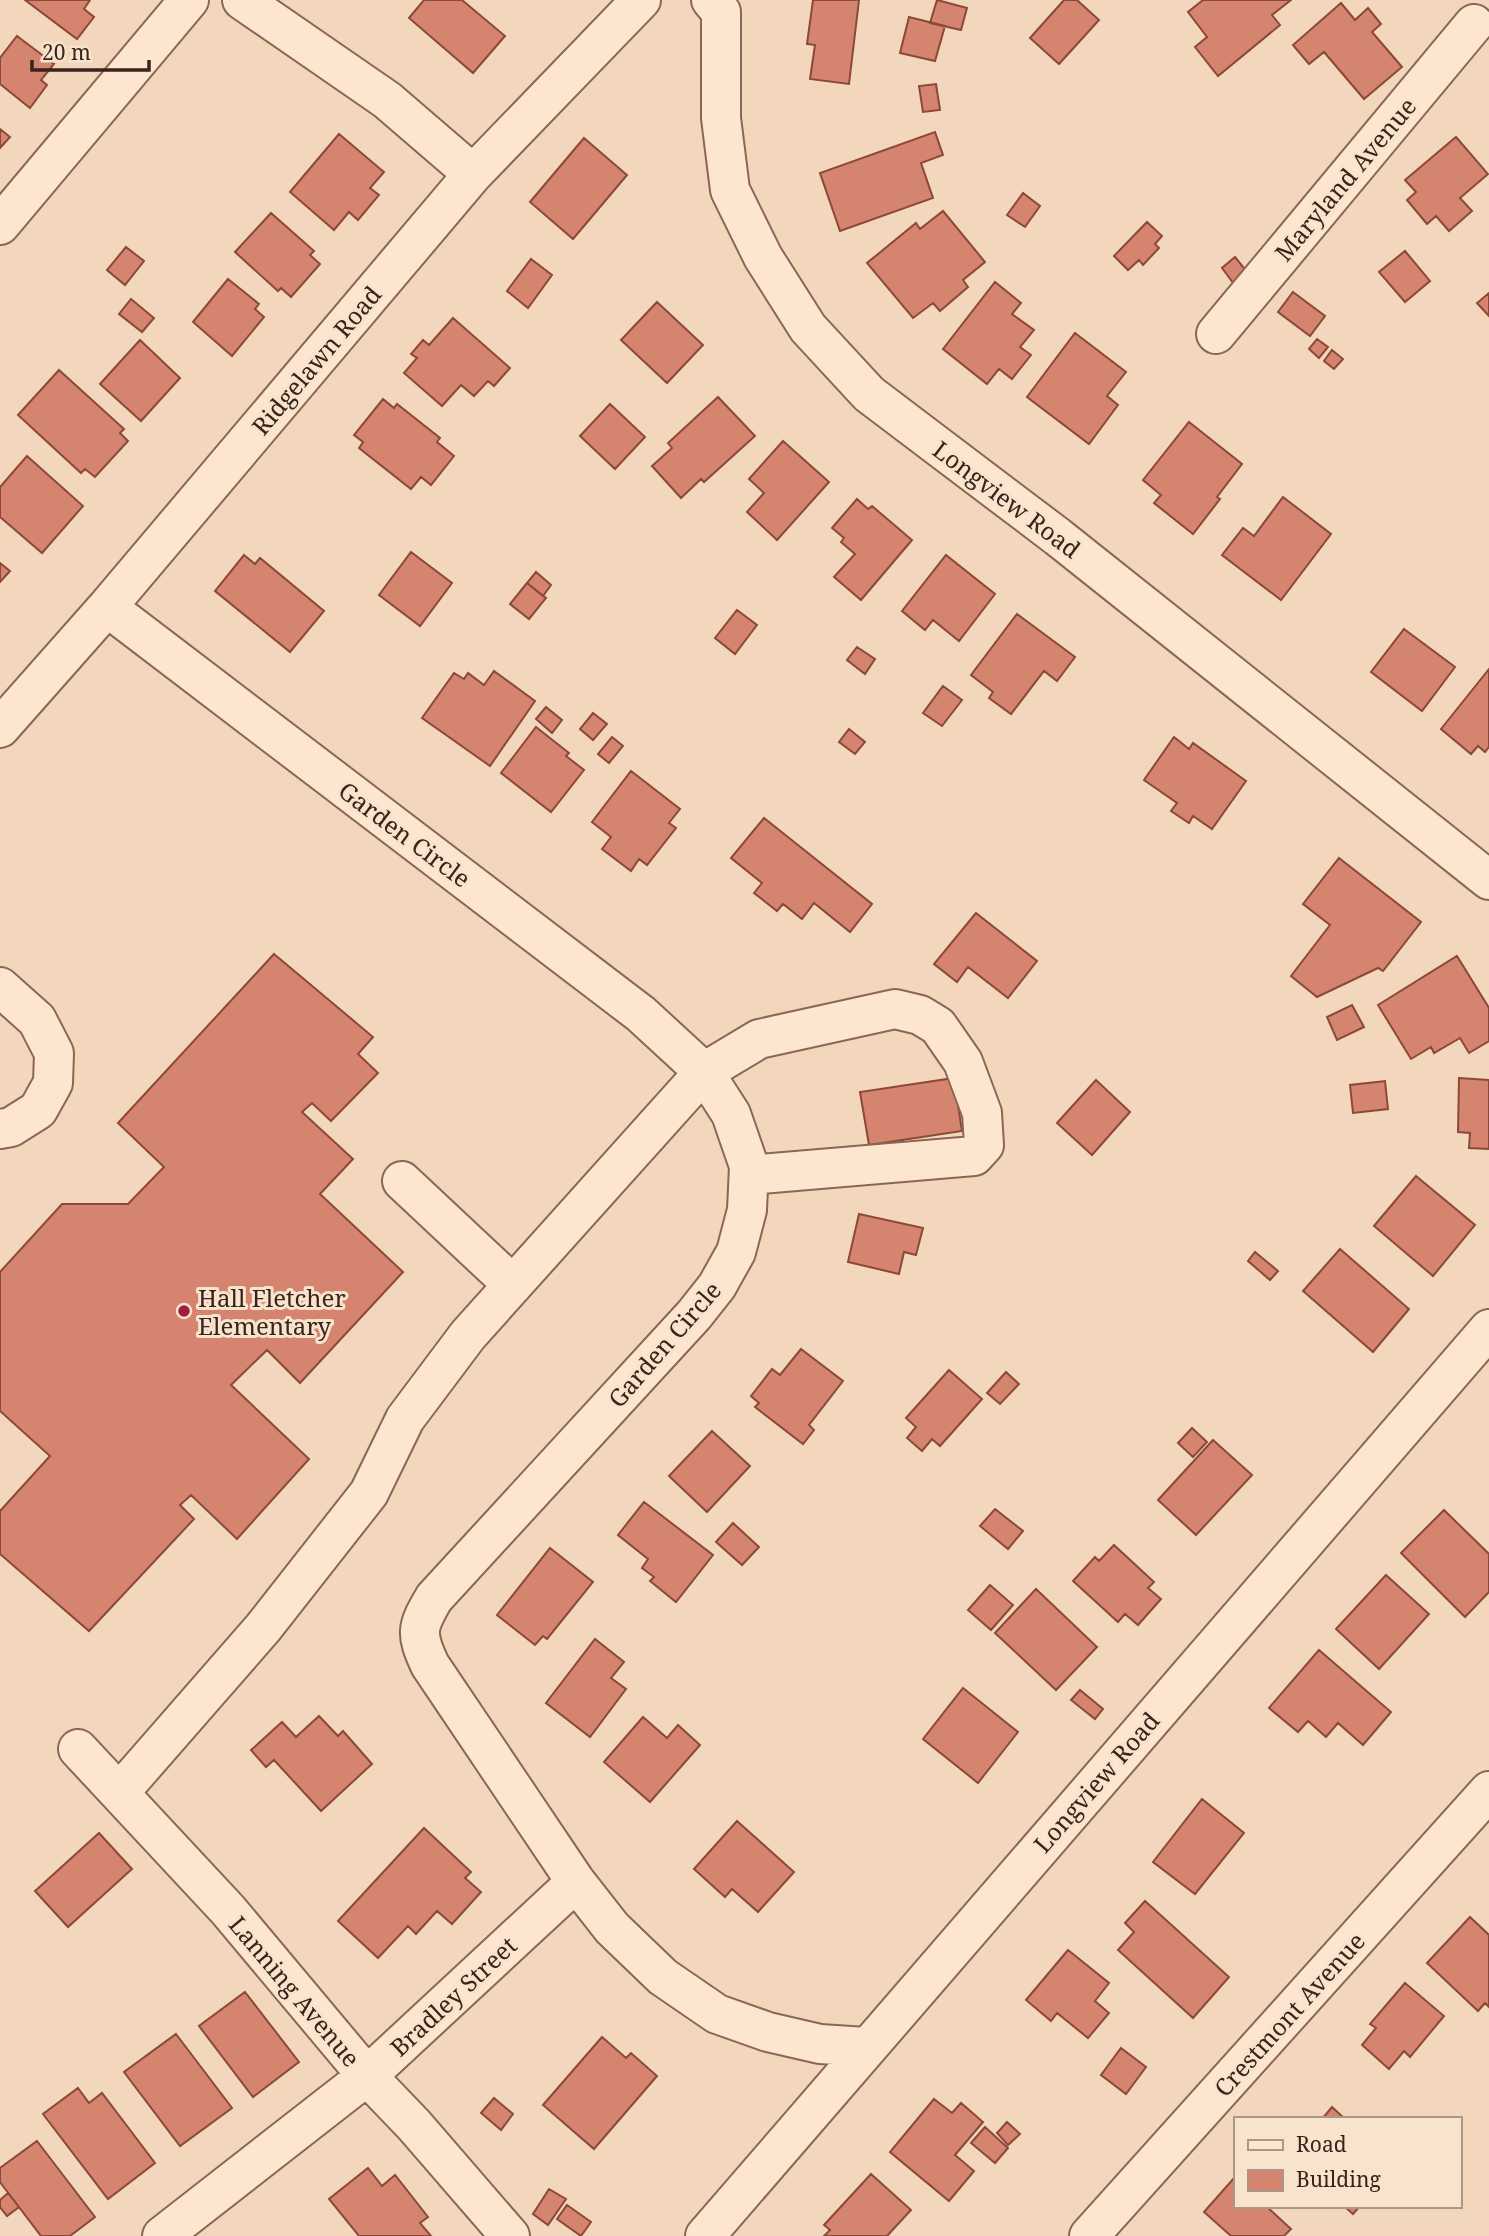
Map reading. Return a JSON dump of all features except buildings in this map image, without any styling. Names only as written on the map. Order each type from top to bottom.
[{"type":"street","points":[[0,225],[189,0]]},
{"type":"street","points":[[242,0],[387,100],[473,174]]},
{"type":"street","name":"Ridgelawn Road","points":[[0,728],[107,607],[473,174],[641,0]]},
{"type":"street","name":"Longview Road","points":[[711,0],[721,12],[721,118],[730,190],[763,257],[808,328],[869,394],[1058,537],[1489,880]]},
{"type":"street","name":"Maryland Avenue","points":[[1216,334],[1473,22]]},
{"type":"street","name":"Garden Circle","points":[[107,607],[641,1014],[704,1072],[731,1114],[750,1166],[747,1210],[736,1252],[717,1286],[694,1315],[435,1598],[420,1622],[420,1644],[430,1665],[576,1882],[612,1928],[663,1977],[717,2014],[768,2032],[820,2044],[866,2047]]},
{"type":"street","points":[[0,987],[37,1020],[54,1054],[53,1083],[38,1110],[11,1127],[0,1129]]},
{"type":"street","points":[[119,1793],[263,1628],[369,1493],[405,1419],[468,1335],[704,1072],[759,1040],[895,1009],[920,1015],[938,1026],[963,1062],[982,1113],[984,1145],[974,1156],[749,1175]]},
{"type":"street","points":[[402,1181],[513,1285]]},
{"type":"street","name":"Longview Road","points":[[705,2236],[1489,1329]]},
{"type":"street","name":"Lanning Avenue","points":[[78,1749],[228,1910],[367,2076],[414,2125],[510,2236]]},
{"type":"street","name":"Crestmont Avenue","points":[[1089,2236],[1489,1791]]},
{"type":"street","name":"Bradley Street","points":[[162,2236],[367,2076],[576,1882]]},
{"type":"place","name":"Hall Fletcher Elementary","points":[[184,1311]]}]
